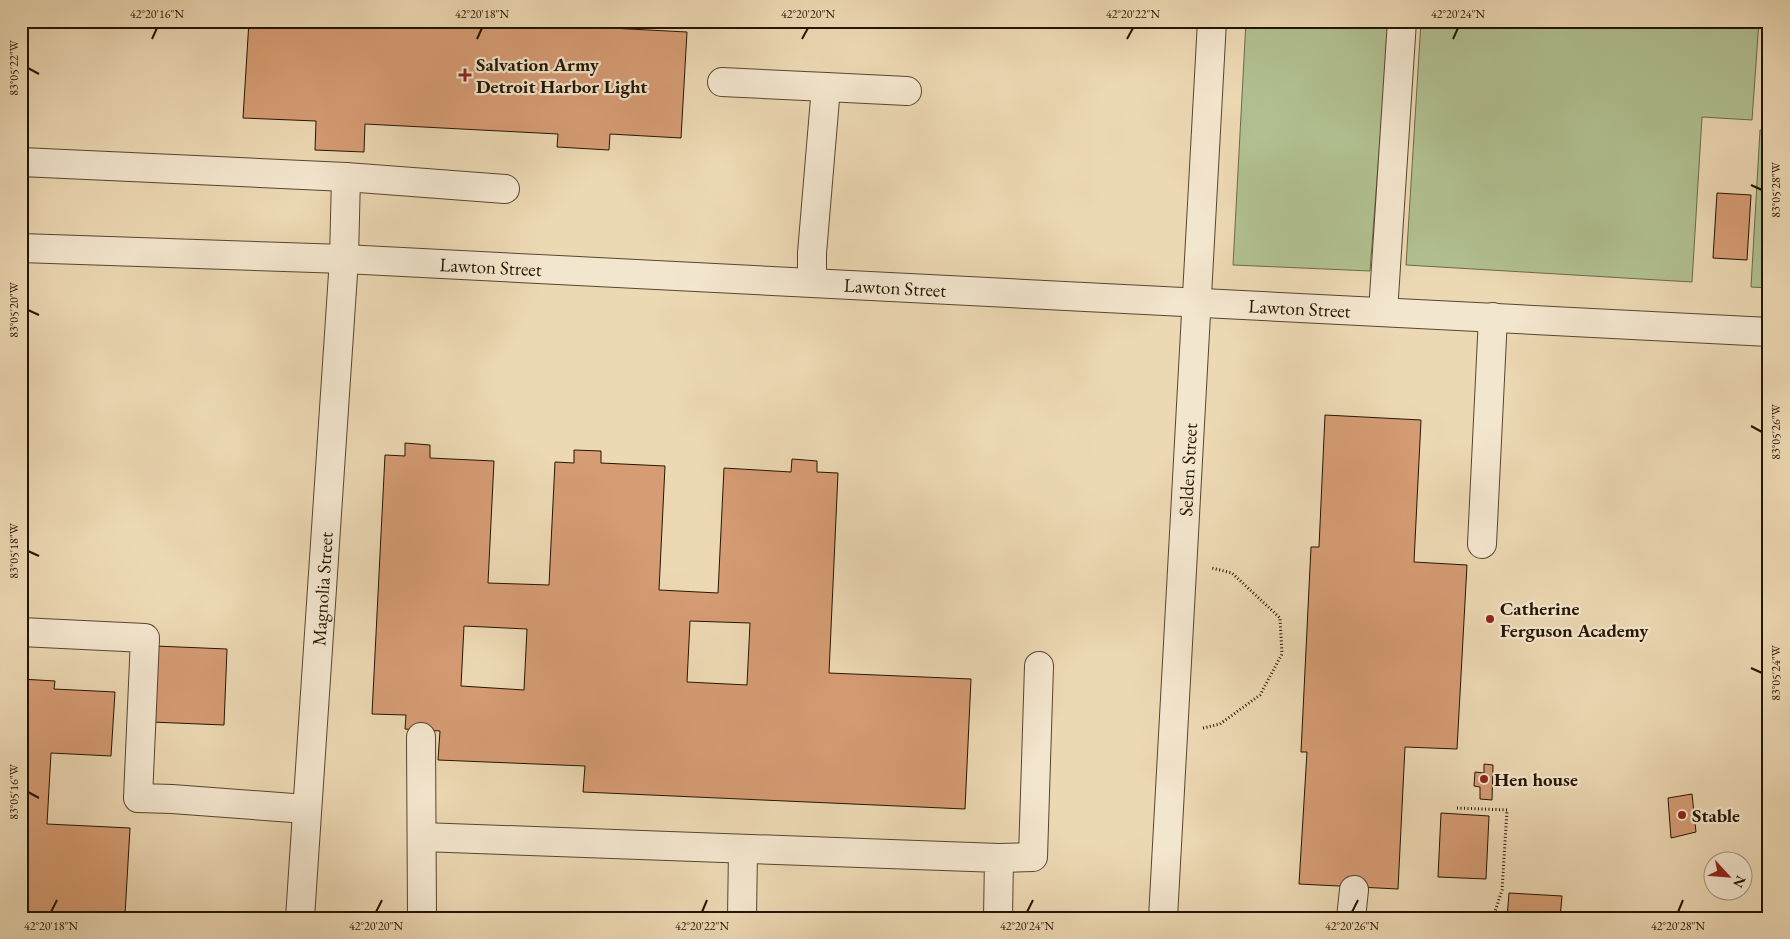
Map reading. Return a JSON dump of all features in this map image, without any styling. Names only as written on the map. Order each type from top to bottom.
[{"type":"street","name":"Selden Street","points":[[1163,918],[1212,21]]},
{"type":"street","points":[[1383,312],[1402,21]]},
{"type":"street","points":[[722,82],[907,91]]},
{"type":"street","points":[[812,282],[812,253],[826,87]]},
{"type":"street","points":[[21,162],[346,178],[505,189]]},
{"type":"street","name":"Magnolia Street","points":[[300,918],[344,259],[346,178]]},
{"type":"street","name":"Lawton Street","points":[[21,248],[344,259],[1769,332]]},
{"type":"street","points":[[1482,544],[1493,317]]},
{"type":"street","points":[[21,632],[145,638],[138,798],[306,810]]},
{"type":"street","points":[[422,837],[999,858],[1033,857],[1039,666]]},
{"type":"street","points":[[421,737],[422,918]]},
{"type":"street","points":[[742,918],[743,849]]},
{"type":"street","points":[[998,918],[999,858]]},
{"type":"street","points":[[1351,918],[1354,890]]},
{"type":"path","points":[[1173,735],[1220,724],[1260,695],[1282,654],[1280,618],[1232,573],[1182,559]]},
{"type":"path","points":[[1457,808],[1506,810],[1502,890],[1492,918]]},
{"type":"green space","points":[[1246,21],[1389,21],[1370,271],[1233,265]]},
{"type":"green space","points":[[1421,21],[1759,21],[1752,120],[1702,117],[1692,282],[1406,265]]},
{"type":"green space","points":[[1760,130],[1769,130],[1769,288],[1751,287]]},
{"type":"building","name":"Salvation Army Detroit Harbor Light","points":[[249,21],[610,21],[610,28],[687,32],[681,138],[610,134],[609,150],[557,147],[558,134],[365,124],[364,152],[315,150],[316,121],[243,118]]},
{"type":"building","points":[[1717,193],[1751,195],[1747,260],[1713,258]]},
{"type":"building","points":[[1325,415],[1421,420],[1414,562],[1467,565],[1457,749],[1405,747],[1398,889],[1299,884],[1307,752],[1301,752],[1311,547],[1319,547]]},
{"type":"building","points":[[405,443],[430,445],[430,458],[494,461],[488,583],[549,585],[555,462],[574,463],[574,450],[601,451],[601,463],[665,466],[659,590],[718,593],[724,468],[791,472],[792,459],[817,461],[817,472],[838,473],[829,673],[971,679],[965,809],[583,792],[585,766],[438,760],[440,731],[405,729],[406,715],[372,714],[385,455],[405,456]],"holes":[[[690,621],[750,623],[747,685],[687,682]],[[464,626],[527,629],[524,690],[461,686]]]},
{"type":"building","points":[[155,646],[227,649],[224,725],[151,722]]},
{"type":"building","points":[[21,679],[55,681],[54,689],[115,692],[111,756],[51,753],[47,824],[130,828],[125,915],[181,918],[21,918]]},
{"type":"building","name":"Hen house","points":[[1484,764],[1493,765],[1492,800],[1480,799],[1480,787],[1474,786],[1475,772],[1484,773]]},
{"type":"building","name":"Stable","points":[[1692,794],[1696,832],[1671,838],[1668,798]]},
{"type":"building","points":[[1441,813],[1489,816],[1486,879],[1438,877]]},
{"type":"building","points":[[1509,893],[1562,896],[1560,918],[1507,918]]},
{"type":"place","name":"Salvation Army Detroit Harbor Light","points":[[465,75]]},
{"type":"place","name":"Catherine Ferguson Academy","points":[[1490,619]]},
{"type":"place","name":"Hen house","points":[[1484,779]]},
{"type":"place","name":"Stable","points":[[1682,815]]}]
